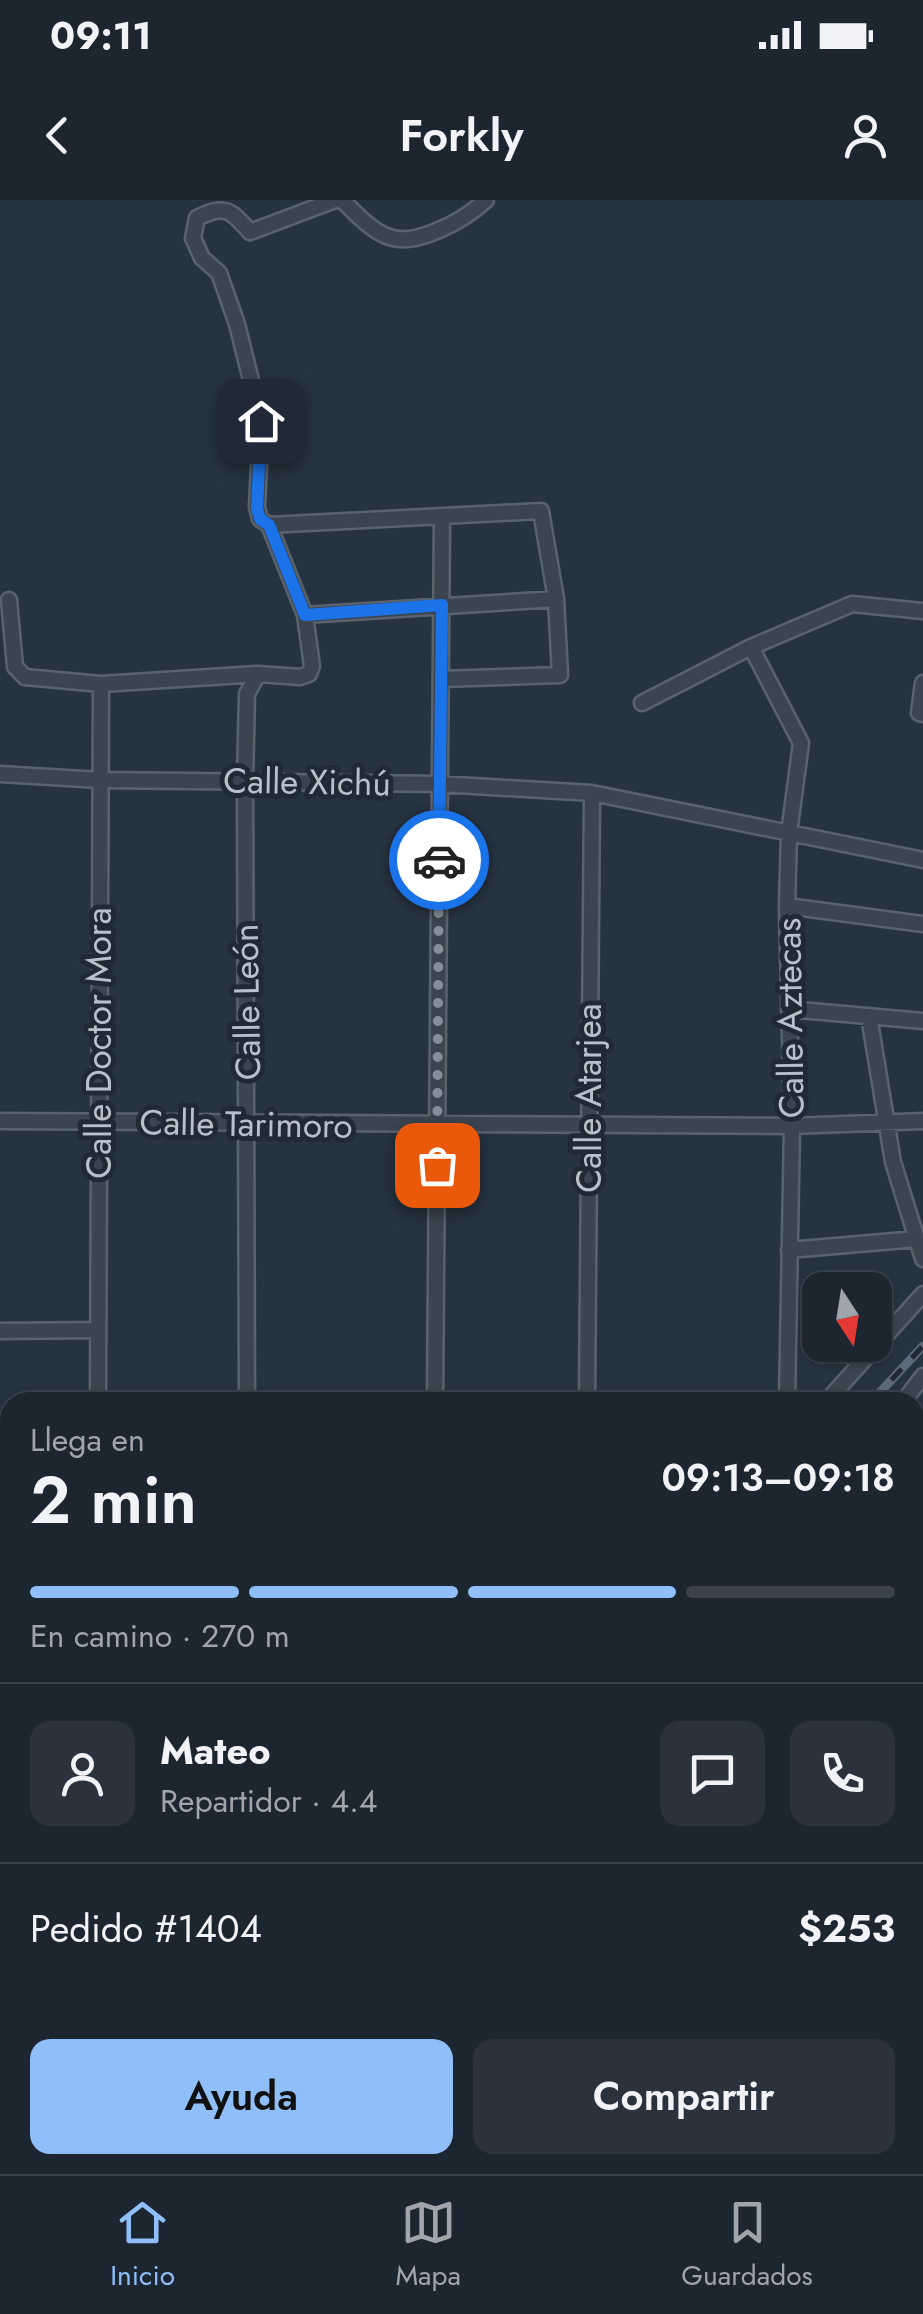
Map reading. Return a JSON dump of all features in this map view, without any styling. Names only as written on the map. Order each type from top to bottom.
[{"type":"street","points":[[9,600],[15,667],[25,677],[101,684],[309,674],[312,666],[305,615],[269,525],[260,519],[257,508],[261,421],[219,273],[202,258],[194,238],[197,218],[214,209],[233,213],[250,232],[339,200],[384,235],[412,242],[466,218],[486,200]]},
{"type":"street","points":[[269,525],[540,511],[556,599],[560,675],[441,679]]},
{"type":"street","points":[[435,1392],[442,518]]},
{"type":"street","points":[[305,615],[556,599]]},
{"type":"street","points":[[642,703],[752,647],[852,604],[923,610]]},
{"type":"street","name":"Calle Aztecas","points":[[752,647],[801,743],[790,833],[787,906],[792,1126],[786,1392]]},
{"type":"street","name":"Calle León","points":[[247,1392],[245,781],[247,694],[258,674]]},
{"type":"street","points":[[923,683],[919,712],[923,714]]},
{"type":"street","name":"Calle Doctor Mora","points":[[98,1392],[101,684]]},
{"type":"street","name":"Calle Xichú","points":[[0,774],[100,780],[440,784],[592,793],[923,860]]},
{"type":"street","name":"Calle Atarjea","points":[[586,1392],[592,793]]},
{"type":"street","points":[[787,906],[923,924]]},
{"type":"street","points":[[789,1009],[923,1021]]},
{"type":"street","points":[[869,1016],[893,1162],[923,1259]]},
{"type":"street","name":"Calle Tarimoro","points":[[0,1121],[589,1126],[792,1126],[923,1121]]},
{"type":"street","points":[[790,1250],[918,1238]]},
{"type":"street","points":[[835,1392],[923,1294]]},
{"type":"street","points":[[0,1331],[98,1330]]},
{"type":"railway","points":[[880,1392],[923,1346]]},
{"type":"way so far","points":[[437,1165],[439,860]]},
{"type":"route","points":[[261,421],[257,508],[260,519],[269,525],[305,615],[442,605],[439,860]]}]
